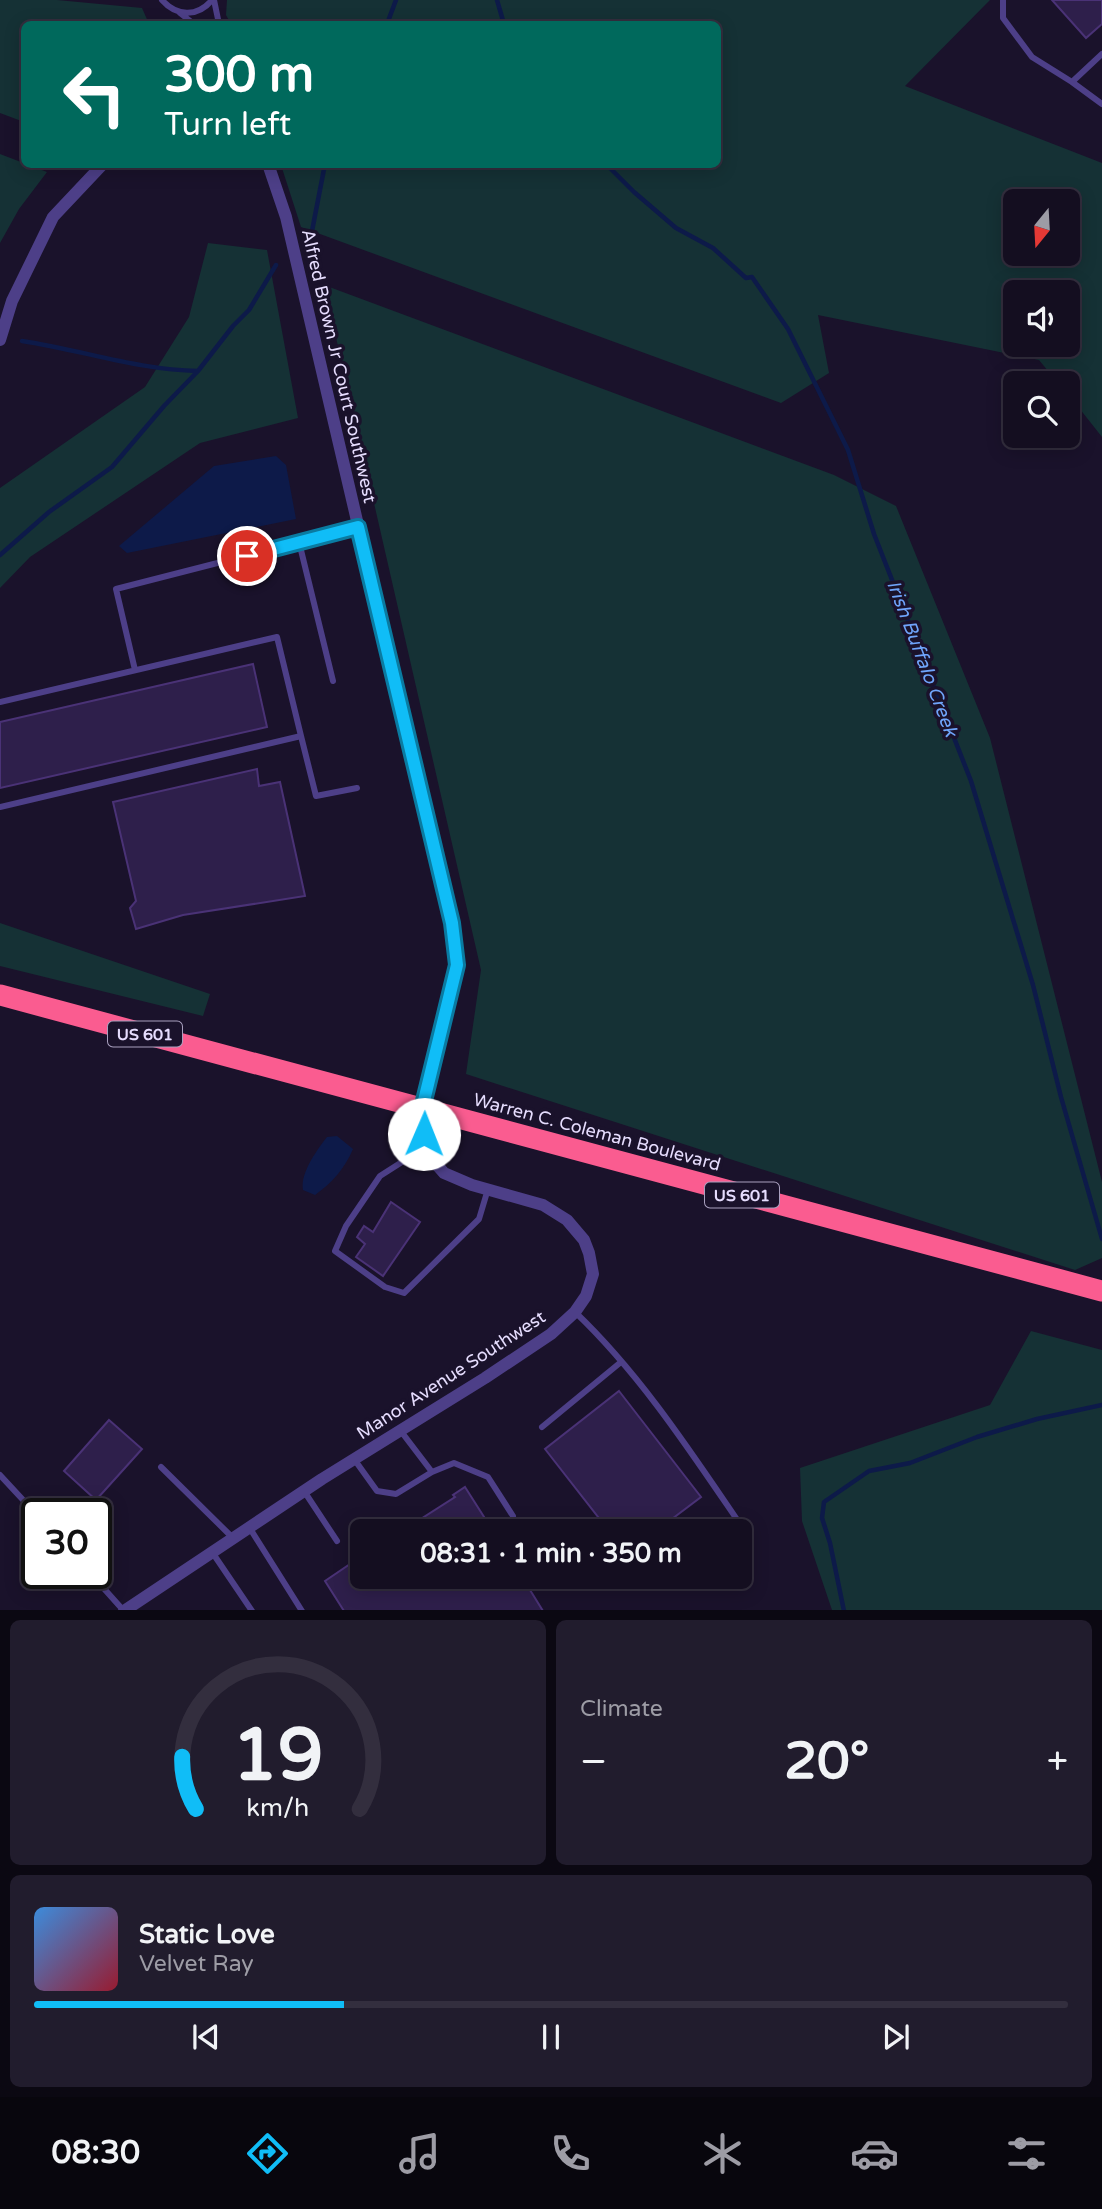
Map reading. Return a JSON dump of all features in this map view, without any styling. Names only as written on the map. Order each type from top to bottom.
[{"type":"highway","name":"Warren C. Coleman Boulevard","points":[[0,995],[1102,1291]]},
{"type":"street","points":[[0,340],[12,301],[53,217],[99,168]]},
{"type":"street","name":"Alfred Brown Jr Court Southwest","points":[[269,168],[286,218],[452,923],[457,965],[422,1109]]},
{"type":"street","name":"Manor Avenue Southwest","points":[[125,1610],[304,1491],[551,1334],[575,1312],[586,1296],[593,1274],[589,1253],[584,1240],[567,1220],[543,1205],[444,1173],[427,1146],[422,1109]]},
{"type":"lane","points":[[162,0],[169,8],[189,13],[199,11],[213,0],[218,21]]},
{"type":"lane","points":[[1003,0],[1003,18],[1032,57],[1102,104]]},
{"type":"lane","points":[[179,12],[190,21]]},
{"type":"lane","points":[[1072,82],[1102,54]]},
{"type":"lane","points":[[135,670],[116,589],[358,527]]},
{"type":"lane","points":[[299,542],[333,681]]},
{"type":"lane","points":[[0,702],[277,636],[316,796],[357,788]]},
{"type":"lane","points":[[0,807],[301,736]]},
{"type":"lane","points":[[427,1146],[380,1176],[346,1226],[335,1251],[385,1287],[404,1293],[479,1219],[488,1189]]},
{"type":"lane","points":[[575,1312],[598,1333],[671,1425],[737,1519]]},
{"type":"lane","points":[[542,1427],[621,1362]]},
{"type":"lane","points":[[400,1430],[432,1472]]},
{"type":"lane","points":[[354,1459],[377,1491],[396,1494],[432,1472],[454,1463],[488,1477],[513,1516]]},
{"type":"lane","points":[[161,1466],[233,1538]]},
{"type":"lane","points":[[0,1475],[21,1498]]},
{"type":"lane","points":[[304,1491],[337,1541]]},
{"type":"lane","points":[[249,1527],[301,1610]]},
{"type":"lane","points":[[212,1552],[251,1610]]},
{"type":"lane","points":[[104,1589],[123,1610]]},
{"type":"green space","points":[[0,0],[57,0],[142,8],[148,21],[21,21],[21,121],[0,113]]},
{"type":"green space","points":[[227,0],[990,0],[905,86],[1102,163],[1102,437],[1080,409],[1080,371],[1048,371],[1039,360],[1024,357],[1080,357],[1080,280],[1003,280],[1003,353],[818,315],[829,373],[781,403],[301,227],[282,168],[721,168],[721,21],[229,21],[226,15]]},
{"type":"green space","points":[[0,154],[21,162],[21,168],[37,168],[47,172],[19,209],[0,243]]},
{"type":"green space","points":[[208,243],[267,250],[298,418],[200,443],[30,557],[0,588],[0,488],[145,387],[189,317]]},
{"type":"green space","points":[[324,285],[834,475],[896,506],[990,738],[1102,1182],[1102,1258],[1075,1270],[466,1074],[481,970]]},
{"type":"green space","points":[[0,923],[210,994],[203,1016],[0,966]]},
{"type":"green space","points":[[1031,1331],[1102,1350],[1102,1610],[832,1610],[802,1521],[800,1468],[990,1405]]},
{"type":"water","points":[[276,456],[286,465],[296,519],[127,553],[119,546],[214,466]]},
{"type":"water","points":[[337,1136],[353,1149],[346,1163],[315,1195],[303,1190],[304,1176],[314,1155],[327,1137]]},
{"type":"building","points":[[1052,0],[1102,0],[1102,24],[1086,38]]},
{"type":"building","points":[[253,664],[267,727],[0,788],[0,722]]},
{"type":"building","points":[[257,769],[259,786],[280,782],[305,896],[183,915],[136,929],[130,908],[136,901],[113,802]]},
{"type":"building","points":[[391,1202],[420,1222],[383,1276],[356,1257],[365,1244],[357,1237],[364,1226],[373,1232]]},
{"type":"building","points":[[619,1391],[701,1497],[672,1519],[600,1519],[545,1449]]},
{"type":"building","points":[[109,1420],[142,1449],[98,1498],[94,1498],[64,1471]]},
{"type":"building","points":[[465,1487],[485,1519],[421,1519],[455,1497],[453,1495]]},
{"type":"building","points":[[350,1564],[350,1589],[529,1589],[542,1610],[343,1610],[325,1581]]},
{"type":"waterway","points":[[388,21],[396,0]]},
{"type":"waterway","name":"Irish Buffalo Creek","points":[[497,0],[503,21]]},
{"type":"waterway","points":[[312,231],[324,168]]},
{"type":"waterway","name":"Irish Buffalo Creek","points":[[610,168],[676,228],[713,248],[746,278],[752,277],[788,329],[848,450],[874,534],[971,781],[1033,985],[1061,1097],[1102,1239]]},
{"type":"waterway","points":[[0,555],[49,512],[112,467],[249,310],[276,265]]},
{"type":"waterway","points":[[22,341],[154,367],[198,371]]},
{"type":"waterway","points":[[844,1610],[822,1518],[824,1502],[869,1471],[910,1463],[977,1437],[1037,1419],[1102,1405]]},
{"type":"route","points":[[247,556],[358,527],[452,923],[457,965],[422,1109],[424,1134]]}]
